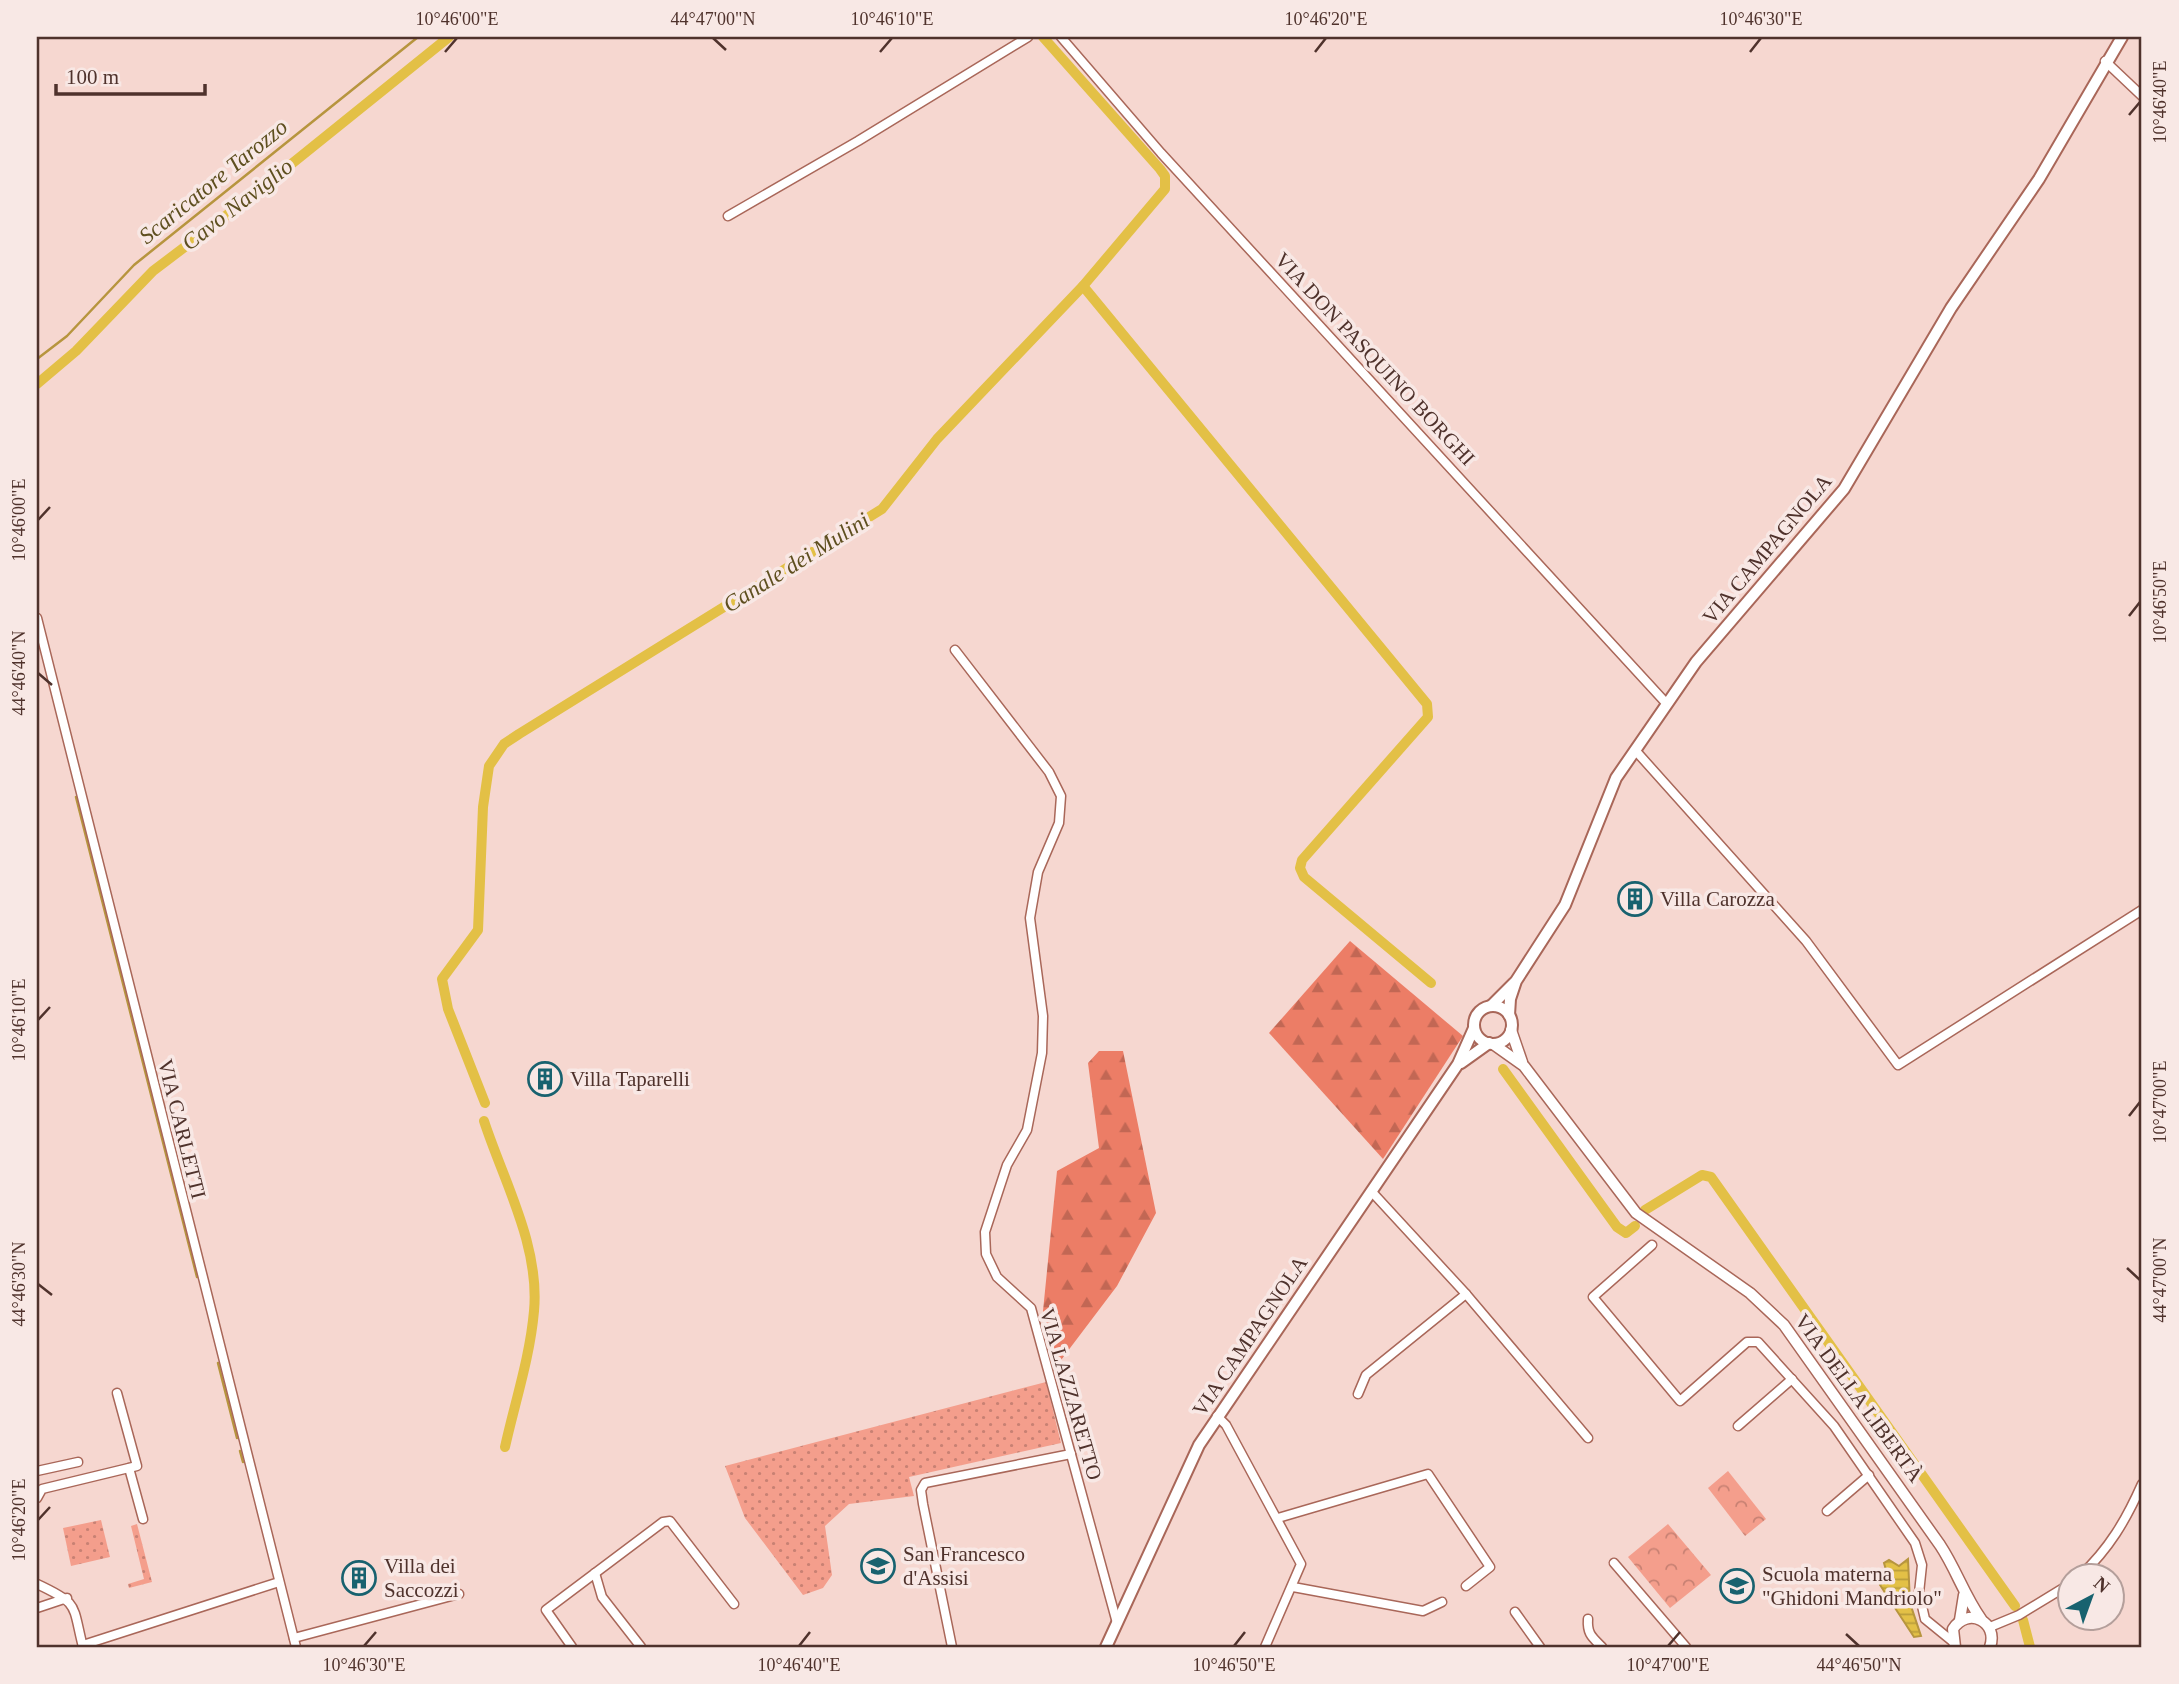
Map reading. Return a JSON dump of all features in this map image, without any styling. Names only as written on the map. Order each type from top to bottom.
[{"type":"main road","name":"VIA CAMPAGNOLA","points":[[1106,1647],[1188,1466],[1217,1416],[1458,1065],[1480,1011],[1491,1006],[1516,981],[1565,905],[1608,793],[1635,750],[1666,703],[1713,641],[1844,489],[1951,308],[2039,179],[2105,61],[2122,37]]},
{"type":"main road","name":"VIA CAMPAGNOLA","points":[[1458,1065],[1491,1043],[1505,1040],[1511,1030],[1510,999],[1516,981]]},
{"type":"main road","points":[[1491,1006],[1502,1007],[1509,1015]]},
{"type":"main road","points":[[1474,1028],[1479,1038],[1491,1043]]},
{"type":"street","points":[[728,216],[858,141],[1028,37]]},
{"type":"street","name":"VIA DON PASQUINO BORGHI","points":[[1061,37],[1161,153],[1666,703]]},
{"type":"street","points":[[2105,61],[2142,96]]},
{"type":"street","name":"VIA CARLETTI","points":[[37,618],[295,1643]]},
{"type":"street","name":"VIA LAZZARETTO","points":[[955,650],[1049,772],[1061,796],[1059,824],[1038,872],[1030,918],[1042,1016],[1041,1064],[1027,1130],[1007,1165],[985,1231],[986,1254],[997,1277],[1031,1308],[1117,1623]]},
{"type":"street","points":[[1635,750],[1806,941],[1898,1065],[2142,910]]},
{"type":"street","name":"VIA DELLA LIBERTÀ","points":[[1511,1030],[1524,1066],[1636,1213],[1750,1293],[1791,1333],[1940,1545],[1964,1595],[1990,1627]]},
{"type":"street","name":"VIA DELLA LIBERTÀ","points":[[1491,1043],[1524,1066]]},
{"type":"street","points":[[1372,1192],[1466,1294],[1588,1438]]},
{"type":"street","points":[[1652,1245],[1593,1297],[1680,1401],[1747,1342],[1758,1342],[1833,1426],[1915,1543],[1922,1565],[1919,1593],[1925,1619],[1953,1645],[1964,1595]]},
{"type":"street","points":[[1358,1394],[1366,1375],[1466,1294]]},
{"type":"street","points":[[1738,1426],[1792,1379]]},
{"type":"street","points":[[42,1489],[137,1466],[117,1393]]},
{"type":"street","points":[[1217,1416],[1226,1425],[1301,1564],[1265,1647]]},
{"type":"street","points":[[953,1647],[923,1504],[921,1490],[925,1483],[1071,1454]]},
{"type":"street","points":[[37,1498],[42,1489],[37,1471],[78,1462]]},
{"type":"street","points":[[129,1468],[143,1519]]},
{"type":"street","points":[[1278,1518],[1428,1474],[1490,1567],[1466,1586]]},
{"type":"street","points":[[1827,1511],[1869,1475]]},
{"type":"street","points":[[2095,1562],[2125,1522],[2142,1484]]},
{"type":"street","points":[[572,1647],[546,1610],[663,1522],[670,1521],[734,1604]]},
{"type":"street","points":[[1614,1563],[1686,1647]]},
{"type":"street","points":[[595,1573],[602,1597],[641,1647]]},
{"type":"street","points":[[37,1584],[67,1598],[73,1606],[83,1646],[279,1582]]},
{"type":"street","points":[[1293,1587],[1423,1611],[1442,1602]]},
{"type":"street","points":[[1993,1644],[1990,1627],[2028,1611],[2056,1593]]},
{"type":"street","points":[[295,1643],[459,1594]]},
{"type":"street","points":[[37,1608],[67,1598]]},
{"type":"street","points":[[1515,1612],[1540,1647]]},
{"type":"street","points":[[1934,1627],[1970,1617],[1981,1619]]},
{"type":"street","points":[[1588,1619],[1587,1629],[1602,1647]]},
{"type":"green space","points":[[1350,941],[1463,1036],[1383,1159],[1269,1033]]},
{"type":"green space","points":[[1099,1051],[1123,1051],[1156,1213],[1117,1286],[1058,1364],[1043,1311],[1057,1171],[1099,1148],[1088,1063]]},
{"type":"green space","points":[[1046,1382],[1061,1443],[909,1477],[914,1496],[849,1504],[825,1526],[832,1575],[823,1588],[803,1595],[745,1518],[725,1466]]},
{"type":"green space","points":[[1728,1471],[1766,1519],[1745,1536],[1708,1488]]},
{"type":"green space","points":[[101,1520],[110,1557],[71,1566],[63,1528]]},
{"type":"green space","points":[[137,1524],[152,1582],[129,1588],[128,1584],[144,1579],[131,1526]]},
{"type":"green space","points":[[1668,1524],[1711,1575],[1670,1608],[1628,1557]]},
{"type":"shaded area","points":[[1908,1559],[1910,1603],[1921,1636],[1914,1637],[1880,1585],[1888,1577],[1884,1563],[1889,1560],[1899,1566]]},
{"type":"waterway","name":"Scaricatore Tarozzo","points":[[37,359],[67,336],[134,265],[418,37]]},
{"type":"waterway","name":"Cavo Naviglio","points":[[37,384],[76,351],[153,271],[248,199],[449,37]]},
{"type":"waterway","name":"Canale dei Mulini","points":[[485,1103],[448,1009],[442,979],[478,930],[483,807],[489,766],[504,744],[882,509],[937,439],[1083,286],[1165,189],[1165,176],[1160,169],[1043,37]]},
{"type":"waterway","points":[[1083,286],[1427,704],[1428,717],[1302,860],[1300,868],[1304,877],[1431,983]]},
{"type":"waterway","points":[[76,797],[197,1277]]},
{"type":"waterway","points":[[1503,1069],[1617,1227],[1626,1233],[1635,1226]]},
{"type":"waterway","name":"Canale dei Mulini","points":[[484,1121],[519,1214],[532,1262],[534,1287],[529,1345],[505,1447]]},
{"type":"waterway","points":[[1645,1210],[1702,1175],[1711,1177],[2015,1606]]},
{"type":"waterway","points":[[218,1363],[237,1438]]},
{"type":"waterway","points":[[240,1451],[243,1462]]},
{"type":"waterway","points":[[2023,1620],[2030,1647]]},
{"type":"place","name":"Villa Carozza","points":[[1635,899]]},
{"type":"place","name":"Villa Taparelli","points":[[545,1079]]},
{"type":"place","name":"San Francesco d'Assisi","points":[[878,1566]]},
{"type":"place","name":"Villa dei Saccozzi","points":[[359,1578]]},
{"type":"place","name":"Scuola materna \"Ghidoni Mandriolo\"","points":[[1737,1586]]}]
